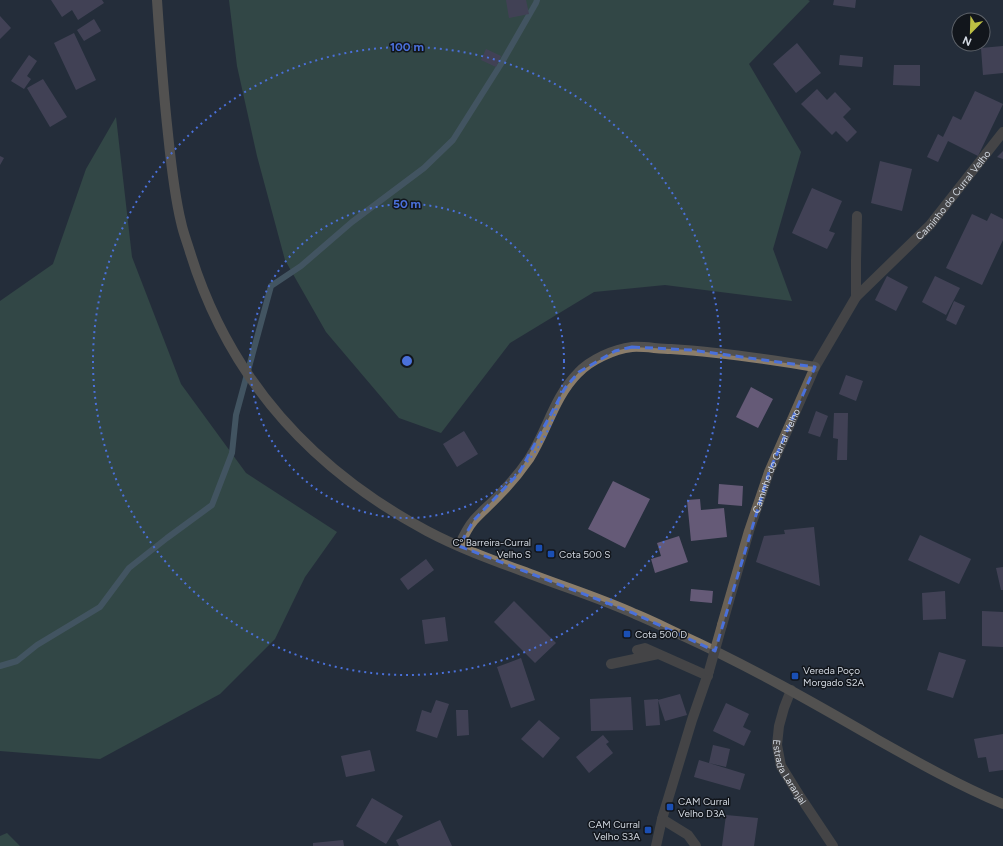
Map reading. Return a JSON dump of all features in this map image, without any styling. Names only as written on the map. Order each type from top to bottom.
[{"type":"main road","points":[[157,0],[165,109],[173,180],[181,222],[194,266],[225,338],[242,367],[284,422],[314,452],[363,492],[429,532],[459,546],[632,613],[709,647],[816,704],[931,769],[976,793],[1003,804]]},
{"type":"main road","points":[[459,546],[474,520],[502,493],[519,473],[532,454],[565,388],[579,372],[594,360],[615,351],[632,347],[692,350],[815,367]]},
{"type":"street","name":"Caminho do Curral Velho","points":[[656,846],[662,819],[692,720],[709,674],[749,531],[769,472],[815,367],[856,297],[930,225],[1003,132]]},
{"type":"street","points":[[856,297],[857,216]]},
{"type":"street","points":[[637,650],[645,648],[709,674]]},
{"type":"street","points":[[611,664],[658,654]]},
{"type":"street","name":"Estrada Laranjal","points":[[790,690],[779,726],[777,745],[782,766],[799,795],[833,846]]},
{"type":"street","points":[[662,819],[688,835],[696,846]]},
{"type":"highlighted area","points":[[632,347],[691,350],[815,367],[769,472],[715,651],[633,613],[459,546],[474,520],[519,473],[565,388],[579,372],[615,351]]},
{"type":"green space","points":[[229,0],[810,1],[749,64],[801,152],[773,249],[792,301],[665,285],[594,292],[510,343],[441,433],[399,418],[326,332],[285,260],[257,156],[237,66]]},
{"type":"green space","points":[[116,117],[132,257],[181,384],[246,473],[337,532],[305,577],[275,639],[220,694],[100,759],[0,751],[0,301],[53,264],[86,169]]},
{"type":"green space","points":[[7,833],[20,846],[0,846],[0,836]]},
{"type":"building","points":[[51,0],[102,0],[104,3],[78,20],[72,10],[62,17]]},
{"type":"building","points":[[506,0],[526,0],[529,14],[509,18]]},
{"type":"building","points":[[834,0],[856,0],[855,8],[833,5]]},
{"type":"building","points":[[0,16],[11,28],[0,39]]},
{"type":"building","points":[[94,19],[101,31],[84,41],[77,30]]},
{"type":"building","points":[[74,33],[96,80],[76,90],[54,43]]},
{"type":"building","points":[[797,43],[821,73],[796,93],[773,64]]},
{"type":"building","points":[[1003,46],[1003,73],[983,75],[981,52],[991,52],[991,47]]},
{"type":"building","points":[[486,49],[501,56],[496,67],[481,60]]},
{"type":"building","points":[[29,55],[37,61],[27,76],[31,79],[24,89],[11,81]]},
{"type":"building","points":[[840,55],[863,57],[862,67],[839,65]]},
{"type":"building","points":[[894,65],[920,65],[920,86],[893,85]]},
{"type":"building","points":[[43,79],[67,117],[50,127],[27,88]]},
{"type":"building","points":[[817,89],[827,100],[835,92],[851,109],[843,117],[857,132],[847,142],[836,131],[832,135],[801,104]]},
{"type":"building","points":[[975,91],[1003,104],[978,156],[948,141],[938,162],[927,157],[938,134],[943,137],[953,116],[961,120]]},
{"type":"building","points":[[1003,151],[1003,159],[997,157]]},
{"type":"building","points":[[0,156],[4,158],[0,165]]},
{"type":"building","points":[[880,161],[912,169],[902,211],[871,203]]},
{"type":"building","points":[[812,188],[842,201],[829,231],[835,233],[827,249],[792,233]]},
{"type":"building","points":[[991,213],[1003,219],[1003,240],[982,285],[946,268],[972,214],[987,221]]},
{"type":"building","points":[[887,276],[908,287],[896,311],[875,300]]},
{"type":"building","points":[[935,276],[960,288],[946,315],[922,302]]},
{"type":"building","points":[[954,301],[965,306],[956,325],[946,320]]},
{"type":"building","points":[[846,375],[863,381],[856,401],[839,394]]},
{"type":"building","points":[[751,387],[773,399],[758,428],[736,417]]},
{"type":"building","points":[[816,411],[828,416],[820,437],[808,433]]},
{"type":"building","points":[[834,413],[848,413],[847,460],[837,460],[838,439],[833,438]]},
{"type":"building","points":[[464,431],[478,454],[457,467],[443,444]]},
{"type":"building","points":[[613,481],[650,499],[625,548],[588,529]]},
{"type":"building","points":[[719,484],[743,486],[742,506],[718,504]]},
{"type":"building","points":[[700,499],[701,510],[724,508],[727,537],[691,541],[687,500]]},
{"type":"building","points":[[814,527],[820,586],[756,562],[764,536],[785,534],[784,530]]},
{"type":"building","points":[[920,535],[971,559],[959,584],[908,560]]},
{"type":"building","points":[[679,536],[688,562],[655,573],[651,559],[661,556],[657,543]]},
{"type":"building","points":[[426,559],[434,570],[408,590],[400,579]]},
{"type":"building","points":[[1003,567],[1003,590],[1001,590],[996,568]]},
{"type":"building","points":[[691,589],[713,591],[712,603],[690,601]]},
{"type":"building","points":[[945,591],[946,619],[923,620],[922,593]]},
{"type":"building","points":[[514,601],[556,643],[535,663],[494,622]]},
{"type":"building","points":[[982,611],[1003,612],[1003,647],[982,646]]},
{"type":"building","points":[[445,617],[448,641],[425,644],[422,620]]},
{"type":"building","points":[[939,652],[966,660],[953,698],[927,690]]},
{"type":"building","points":[[521,658],[535,700],[511,708],[497,667]]},
{"type":"building","points":[[680,694],[687,715],[665,721],[658,700]]},
{"type":"building","points":[[631,697],[633,730],[591,731],[590,699]]},
{"type":"building","points":[[658,699],[660,725],[646,726],[644,700]]},
{"type":"building","points":[[436,700],[449,704],[437,738],[416,731],[422,710],[431,713]]},
{"type":"building","points":[[726,703],[749,714],[743,727],[751,731],[744,746],[713,731]]},
{"type":"building","points":[[456,710],[468,710],[469,735],[457,736]]},
{"type":"building","points":[[539,720],[560,738],[543,758],[521,739]]},
{"type":"building","points":[[1003,734],[1003,770],[989,772],[986,757],[978,758],[974,739]]},
{"type":"building","points":[[603,735],[609,742],[606,744],[613,753],[589,773],[576,757]]},
{"type":"building","points":[[713,745],[730,749],[726,767],[709,763]]},
{"type":"building","points":[[370,750],[375,771],[346,777],[341,756]]},
{"type":"building","points":[[699,760],[745,774],[740,790],[694,777]]},
{"type":"building","points":[[372,798],[403,816],[386,844],[356,826]]},
{"type":"building","points":[[726,815],[758,818],[754,846],[722,846]]},
{"type":"building","points":[[440,820],[452,846],[399,846],[396,840]]},
{"type":"building","points":[[343,840],[344,846],[313,846],[313,843]]},
{"type":"waterway","points":[[0,666],[17,661],[37,645],[100,607],[129,568],[212,505],[232,453],[236,415],[271,286],[301,266],[352,222],[424,168],[453,140],[501,64],[537,0]]},
{"type":"place","name":"Cº Barreira-Curral Velho S","points":[[539,548]]},
{"type":"place","name":"Cota 500 S","points":[[551,554]]},
{"type":"place","name":"Cota 500 D","points":[[627,634]]},
{"type":"place","name":"Vereda Poço Morgado S2A","points":[[795,676]]},
{"type":"place","name":"CAM Curral Velho D3A","points":[[670,807]]},
{"type":"place","name":"CAM Curral Velho S3A","points":[[648,830]]}]
